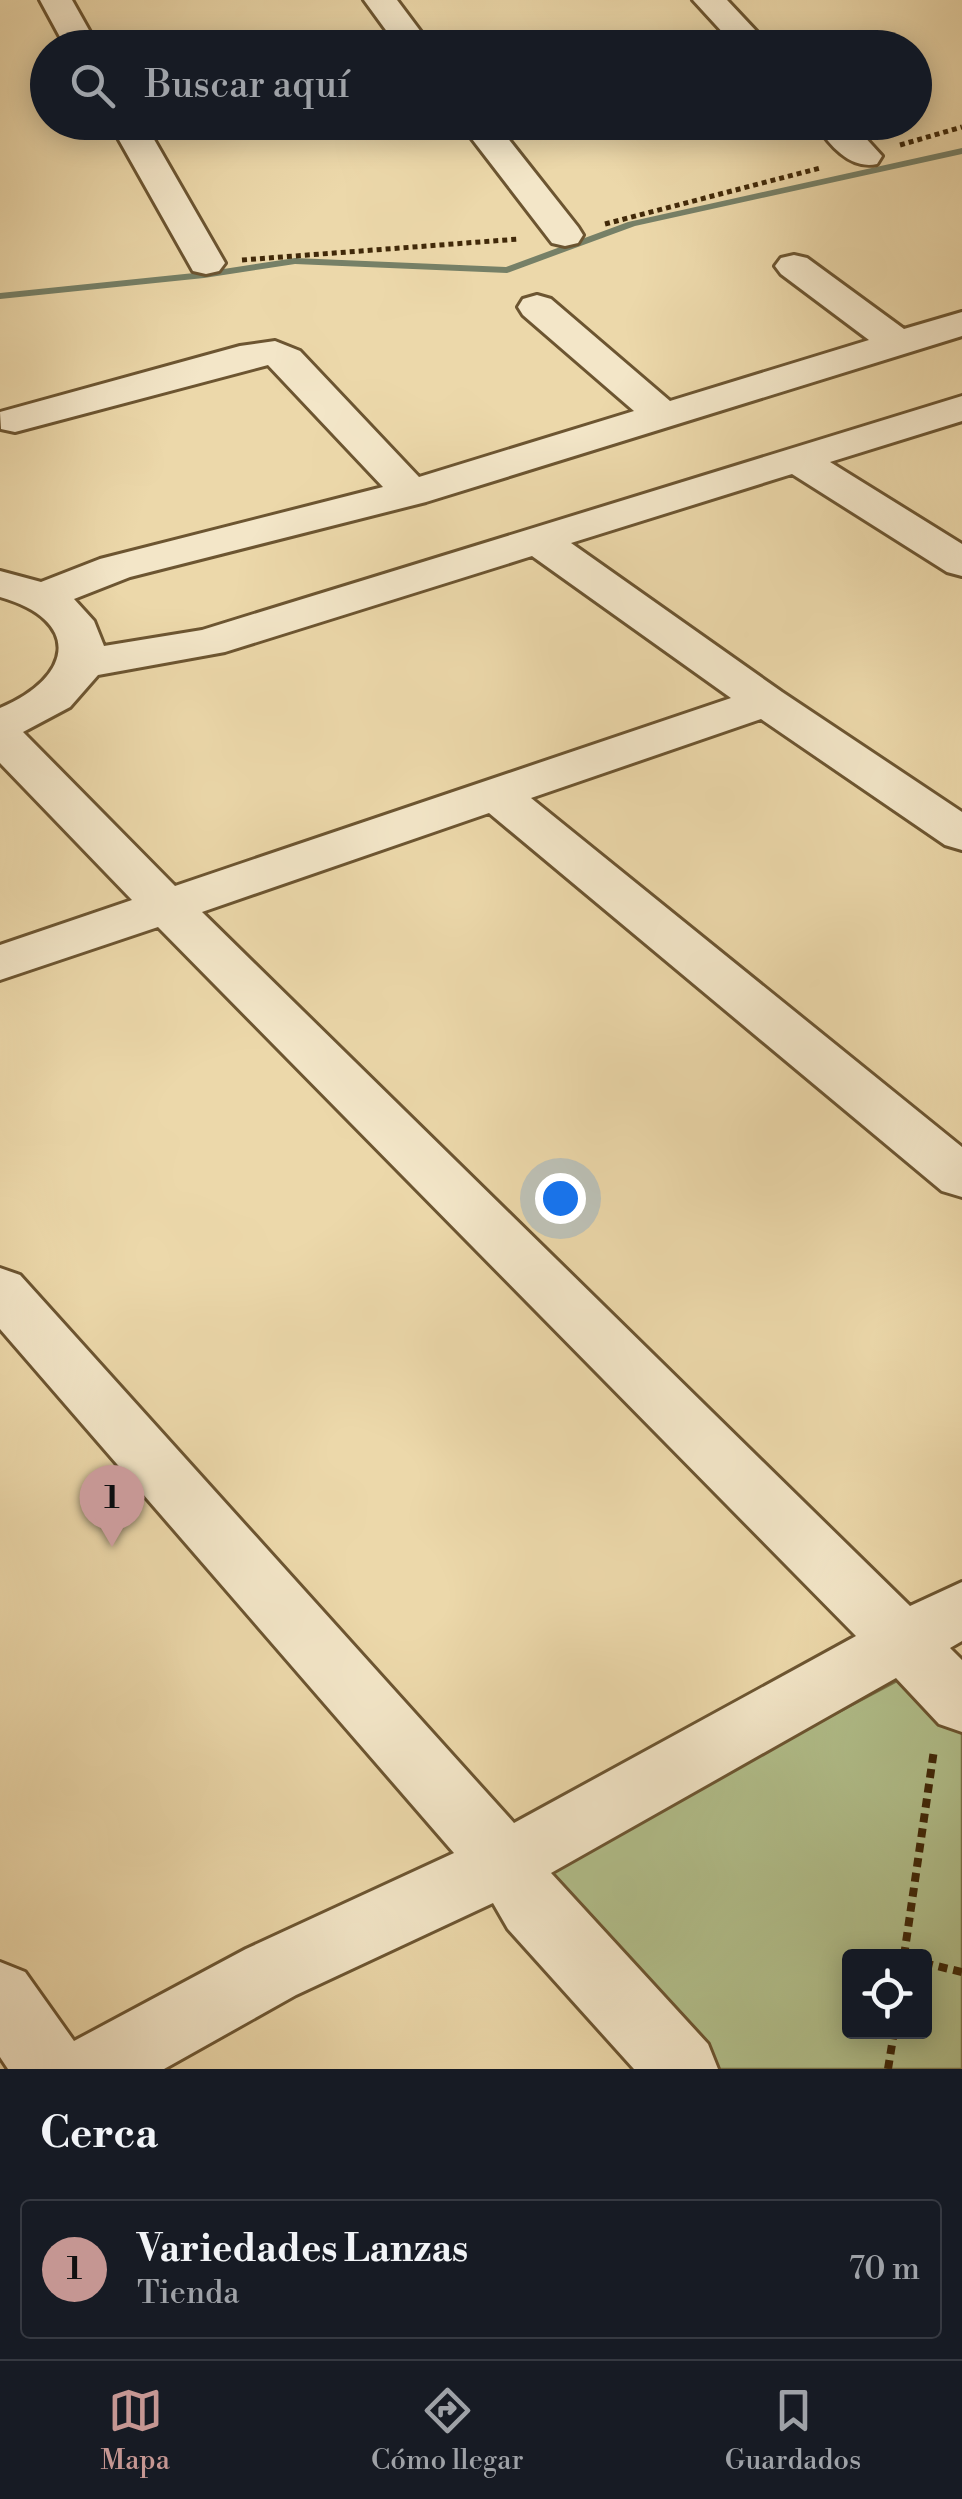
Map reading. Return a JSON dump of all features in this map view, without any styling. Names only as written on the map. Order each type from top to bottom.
[{"type":"street","points":[[56,0],[73,30]]},
{"type":"street","points":[[380,0],[404,30]]},
{"type":"street","points":[[709,0],[738,30]]},
{"type":"street","points":[[136,140],[206,263]]},
{"type":"street","points":[[490,140],[564,235]]},
{"type":"street","points":[[848,140],[864,156]]},
{"type":"street","points":[[794,266],[900,346]]},
{"type":"street","points":[[537,307],[665,418]]},
{"type":"street","points":[[43,596],[115,568],[411,493],[962,324]]},
{"type":"street","points":[[15,420],[254,354],[274,353],[286,359],[411,493]]},
{"type":"street","points":[[80,664],[209,642],[962,408]]},
{"type":"street","points":[[800,460],[962,562]]},
{"type":"street","points":[[538,540],[766,702],[962,834]]},
{"type":"street","points":[[0,584],[43,596],[69,614],[82,638],[80,664],[64,690],[33,712],[0,724]]},
{"type":"street","points":[[0,963],[766,702]]},
{"type":"street","points":[[0,736],[901,1640],[949,1718]]},
{"type":"street","points":[[496,794],[962,1177]]},
{"type":"street","points":[[0,1290],[506,1863],[533,1906],[682,2069]]},
{"type":"street","points":[[94,2069],[271,1972],[506,1863],[962,1609]]},
{"type":"street","points":[[0,1996],[51,2069]]},
{"type":"path","points":[[905,1949],[949,1718]]},
{"type":"path","points":[[932,1965],[962,1972]]},
{"type":"path","points":[[888,2069],[893,2039]]},
{"type":"green space","points":[[914,1672],[962,1725],[962,2069],[693,2069],[530,1876]]},
{"type":"waterway","points":[[0,296],[204,275],[295,261],[507,270],[632,224],[962,151]]},
{"type":"place","name":"Variedades Lanzas","points":[[112,1547]]}]
